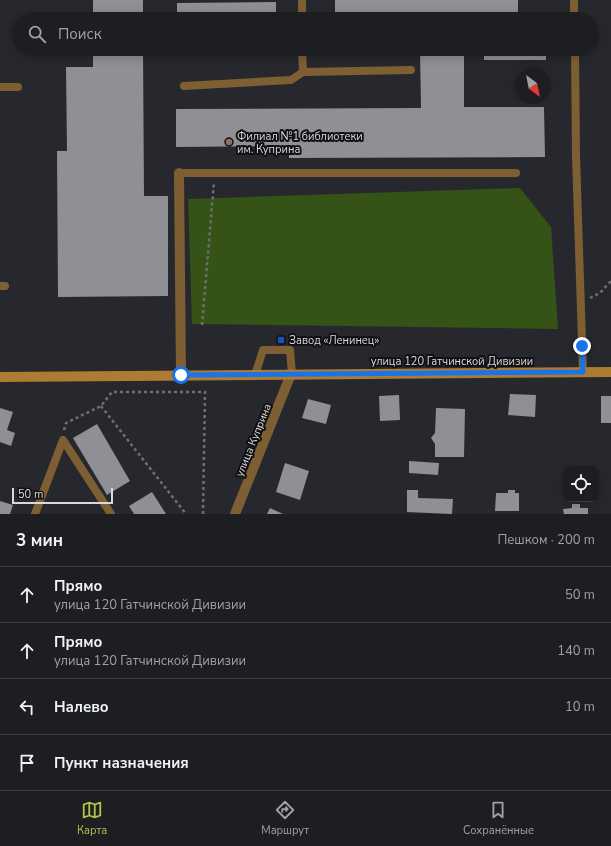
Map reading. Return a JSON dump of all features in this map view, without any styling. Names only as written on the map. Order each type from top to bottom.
[{"type":"main road","name":"улица 120 Гатчинской Дивизии","points":[[0,377],[611,372]]},
{"type":"street","points":[[179,173],[181,375]]},
{"type":"street","name":"улица Куприна","points":[[235,514],[292,374]]},
{"type":"lane","points":[[302,0],[302,12]]},
{"type":"lane","points":[[574,0],[574,12]]},
{"type":"lane","points":[[302,56],[302,72]]},
{"type":"lane","points":[[575,56],[576,156],[583,372]]},
{"type":"lane","points":[[184,86],[291,80],[302,72],[410,70]]},
{"type":"lane","points":[[0,87],[18,87]]},
{"type":"lane","points":[[179,173],[516,173]]},
{"type":"lane","points":[[255,375],[263,350],[290,350],[292,374]]},
{"type":"lane","points":[[35,514],[63,440]]},
{"type":"lane","points":[[63,440],[111,514]]},
{"type":"path","points":[[202,325],[215,173]]},
{"type":"path","points":[[581,303],[600,293],[611,281]]},
{"type":"path","points":[[63,440],[66,423],[101,406],[112,392],[205,392],[204,514]]},
{"type":"path","points":[[101,406],[186,514]]},
{"type":"green space","points":[[520,188],[551,227],[558,329],[192,324],[188,199]]},
{"type":"building","points":[[93,0],[143,0],[143,12],[93,12]]},
{"type":"building","points":[[335,0],[518,0],[518,12],[335,12]]},
{"type":"building","points":[[276,2],[276,12],[177,12],[177,3]]},
{"type":"building","points":[[93,56],[143,56],[144,196],[168,196],[168,296],[58,297],[57,151],[67,151],[66,67],[93,67]]},
{"type":"building","points":[[420,56],[464,56],[464,107],[544,107],[545,157],[289,158],[289,146],[176,147],[176,109],[421,108]]},
{"type":"building","points":[[484,56],[546,56],[546,60],[484,60]]},
{"type":"building","points":[[510,394],[536,395],[535,417],[508,415]]},
{"type":"building","points":[[399,395],[400,420],[380,421],[379,396]]},
{"type":"building","points":[[601,396],[611,396],[611,423],[601,423]]},
{"type":"building","points":[[308,399],[331,405],[326,424],[302,418]]},
{"type":"building","points":[[0,408],[13,412],[7,430],[15,433],[11,446],[0,442]]},
{"type":"building","points":[[436,408],[465,409],[464,457],[435,457],[435,444],[431,438],[435,433]]},
{"type":"building","points":[[97,424],[130,481],[107,495],[73,438]]},
{"type":"building","points":[[409,461],[439,463],[438,475],[409,473]]},
{"type":"building","points":[[285,463],[309,471],[300,500],[276,492]]},
{"type":"building","points":[[407,490],[418,490],[418,498],[453,499],[452,514],[407,512]]},
{"type":"building","points":[[508,490],[515,490],[515,493],[519,493],[519,511],[495,511],[496,493],[508,493]]},
{"type":"building","points":[[152,492],[166,514],[134,514],[129,506]]},
{"type":"building","points":[[0,501],[13,505],[10,514],[0,514]]},
{"type":"building","points":[[572,504],[580,504],[580,508],[588,508],[588,514],[564,514],[563,509],[572,508]]},
{"type":"building","points":[[270,508],[283,514],[267,514]]},
{"type":"place","name":"Филиал №1 библиотеки им. Куприна","points":[[229,142]]},
{"type":"place","name":"Завод «Ленинец»","points":[[281,340]]},
{"type":"route","points":[[181,375],[583,372],[582,346]]}]
